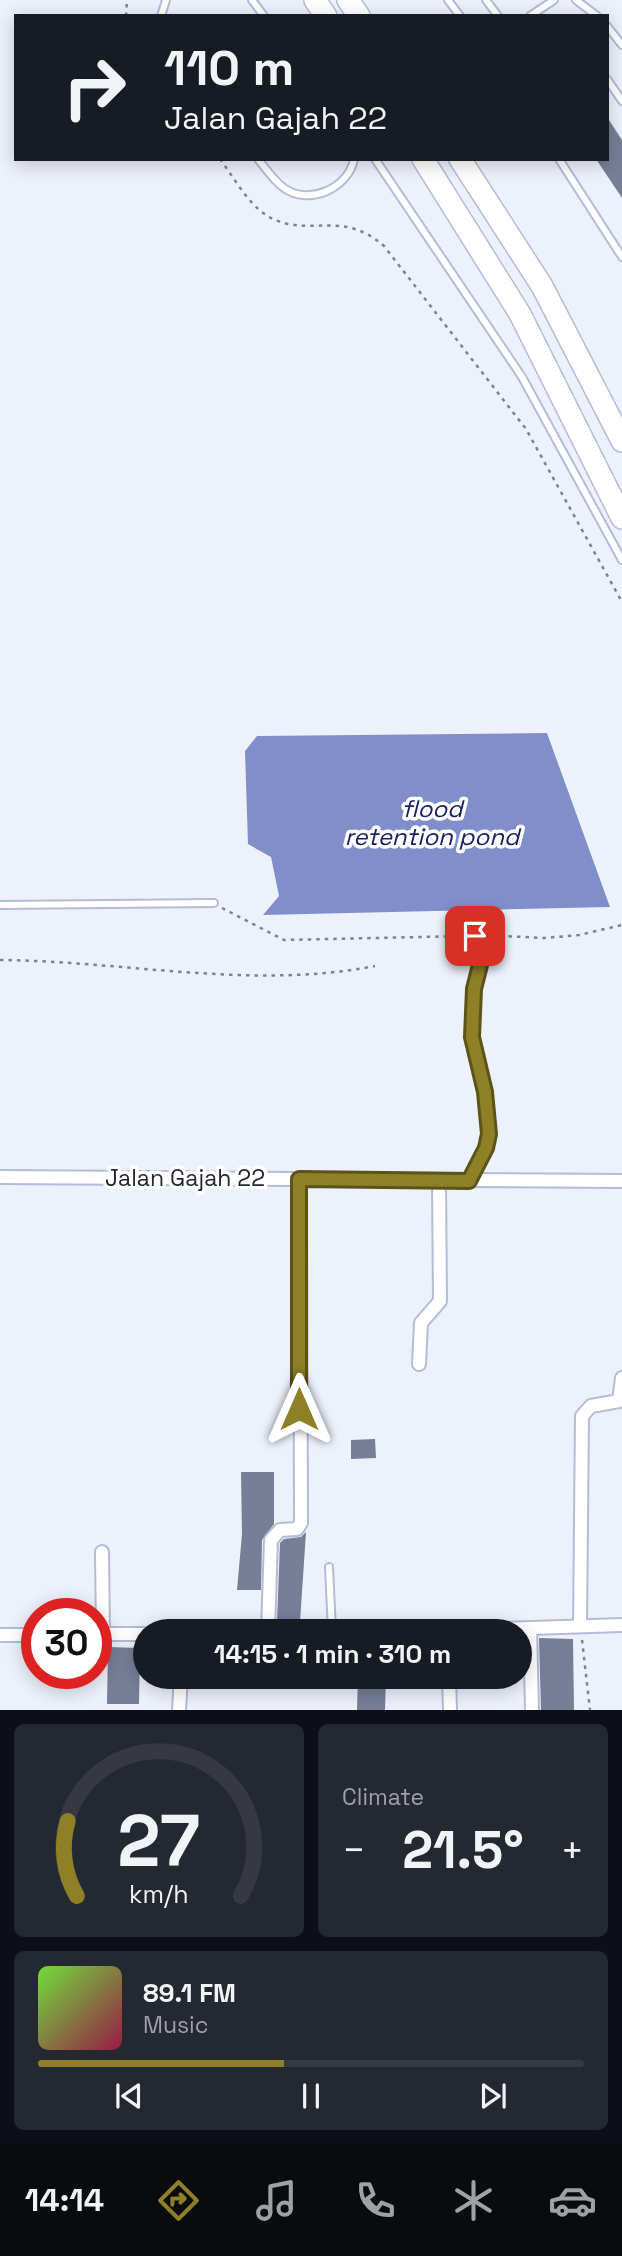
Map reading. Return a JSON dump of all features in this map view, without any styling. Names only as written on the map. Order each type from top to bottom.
[{"type":"highway","points":[[424,161],[520,314],[622,518]]},
{"type":"highway","points":[[461,161],[542,286],[622,442]]},
{"type":"street","name":"Jalan Gajah 22","points":[[0,1177],[439,1182],[622,1181]]},
{"type":"street","points":[[268,1619],[271,1540],[280,1530],[297,1529],[301,1523],[299,1179]]},
{"type":"street","points":[[419,1364],[421,1323],[440,1301],[439,1182]]},
{"type":"street","points":[[580,1626],[582,1416],[591,1406],[619,1401],[622,1378]]},
{"type":"street","points":[[101,1598],[102,1552]]},
{"type":"street","points":[[532,1628],[622,1625]]},
{"type":"street","points":[[112,1634],[133,1634]]},
{"type":"street","points":[[0,1635],[21,1635]]},
{"type":"street","points":[[179,1710],[180,1689]]},
{"type":"street","points":[[449,1689],[450,1710]]},
{"type":"street","points":[[531,1689],[532,1710]]},
{"type":"lane","points":[[447,0],[458,14]]},
{"type":"lane","points":[[533,14],[554,0]]},
{"type":"lane","points":[[576,0],[594,14]]},
{"type":"lane","points":[[609,31],[622,45]]},
{"type":"lane","points":[[609,82],[622,101]]},
{"type":"lane","points":[[260,161],[284,188],[293,193],[314,195],[324,192],[348,175],[353,161]]},
{"type":"lane","points":[[376,161],[522,377],[622,560]]},
{"type":"lane","points":[[560,161],[622,257]]},
{"type":"lane","points":[[0,905],[214,903]]},
{"type":"lane","points":[[475,936],[481,961],[474,989],[472,1037],[487,1104],[489,1134],[481,1181]]},
{"type":"lane","points":[[329,1567],[331,1619]]},
{"type":"path","points":[[222,161],[258,208],[275,220],[350,225],[368,232],[384,246],[526,429],[622,602]]},
{"type":"path","points":[[214,903],[284,940],[475,936],[499,933],[544,938],[622,925]]},
{"type":"path","points":[[0,960],[251,975],[342,972],[376,966]]},
{"type":"path","points":[[580,1626],[590,1710]]},
{"type":"water","name":"flood retention pond","points":[[547,733],[610,907],[263,915],[279,896],[271,857],[248,844],[245,751],[257,736]]},
{"type":"building","points":[[609,120],[622,140],[622,198],[597,161],[609,161]]},
{"type":"building","points":[[375,1439],[376,1458],[351,1459],[351,1440]]},
{"type":"building","points":[[241,1472],[274,1472],[274,1524],[262,1540],[261,1590],[237,1590],[242,1534]]},
{"type":"building","points":[[306,1532],[300,1619],[277,1619],[280,1543],[284,1539],[301,1537]]},
{"type":"building","points":[[539,1638],[573,1639],[574,1710],[541,1710]]},
{"type":"building","points":[[112,1647],[133,1648],[133,1689],[139,1689],[139,1704],[107,1704],[107,1689],[112,1689]]},
{"type":"building","points":[[358,1689],[386,1689],[385,1710],[357,1710]]},
{"type":"route","points":[[299,1409],[299,1179],[469,1181],[486,1148],[489,1115],[472,1037],[474,989],[481,969],[475,936]]}]
